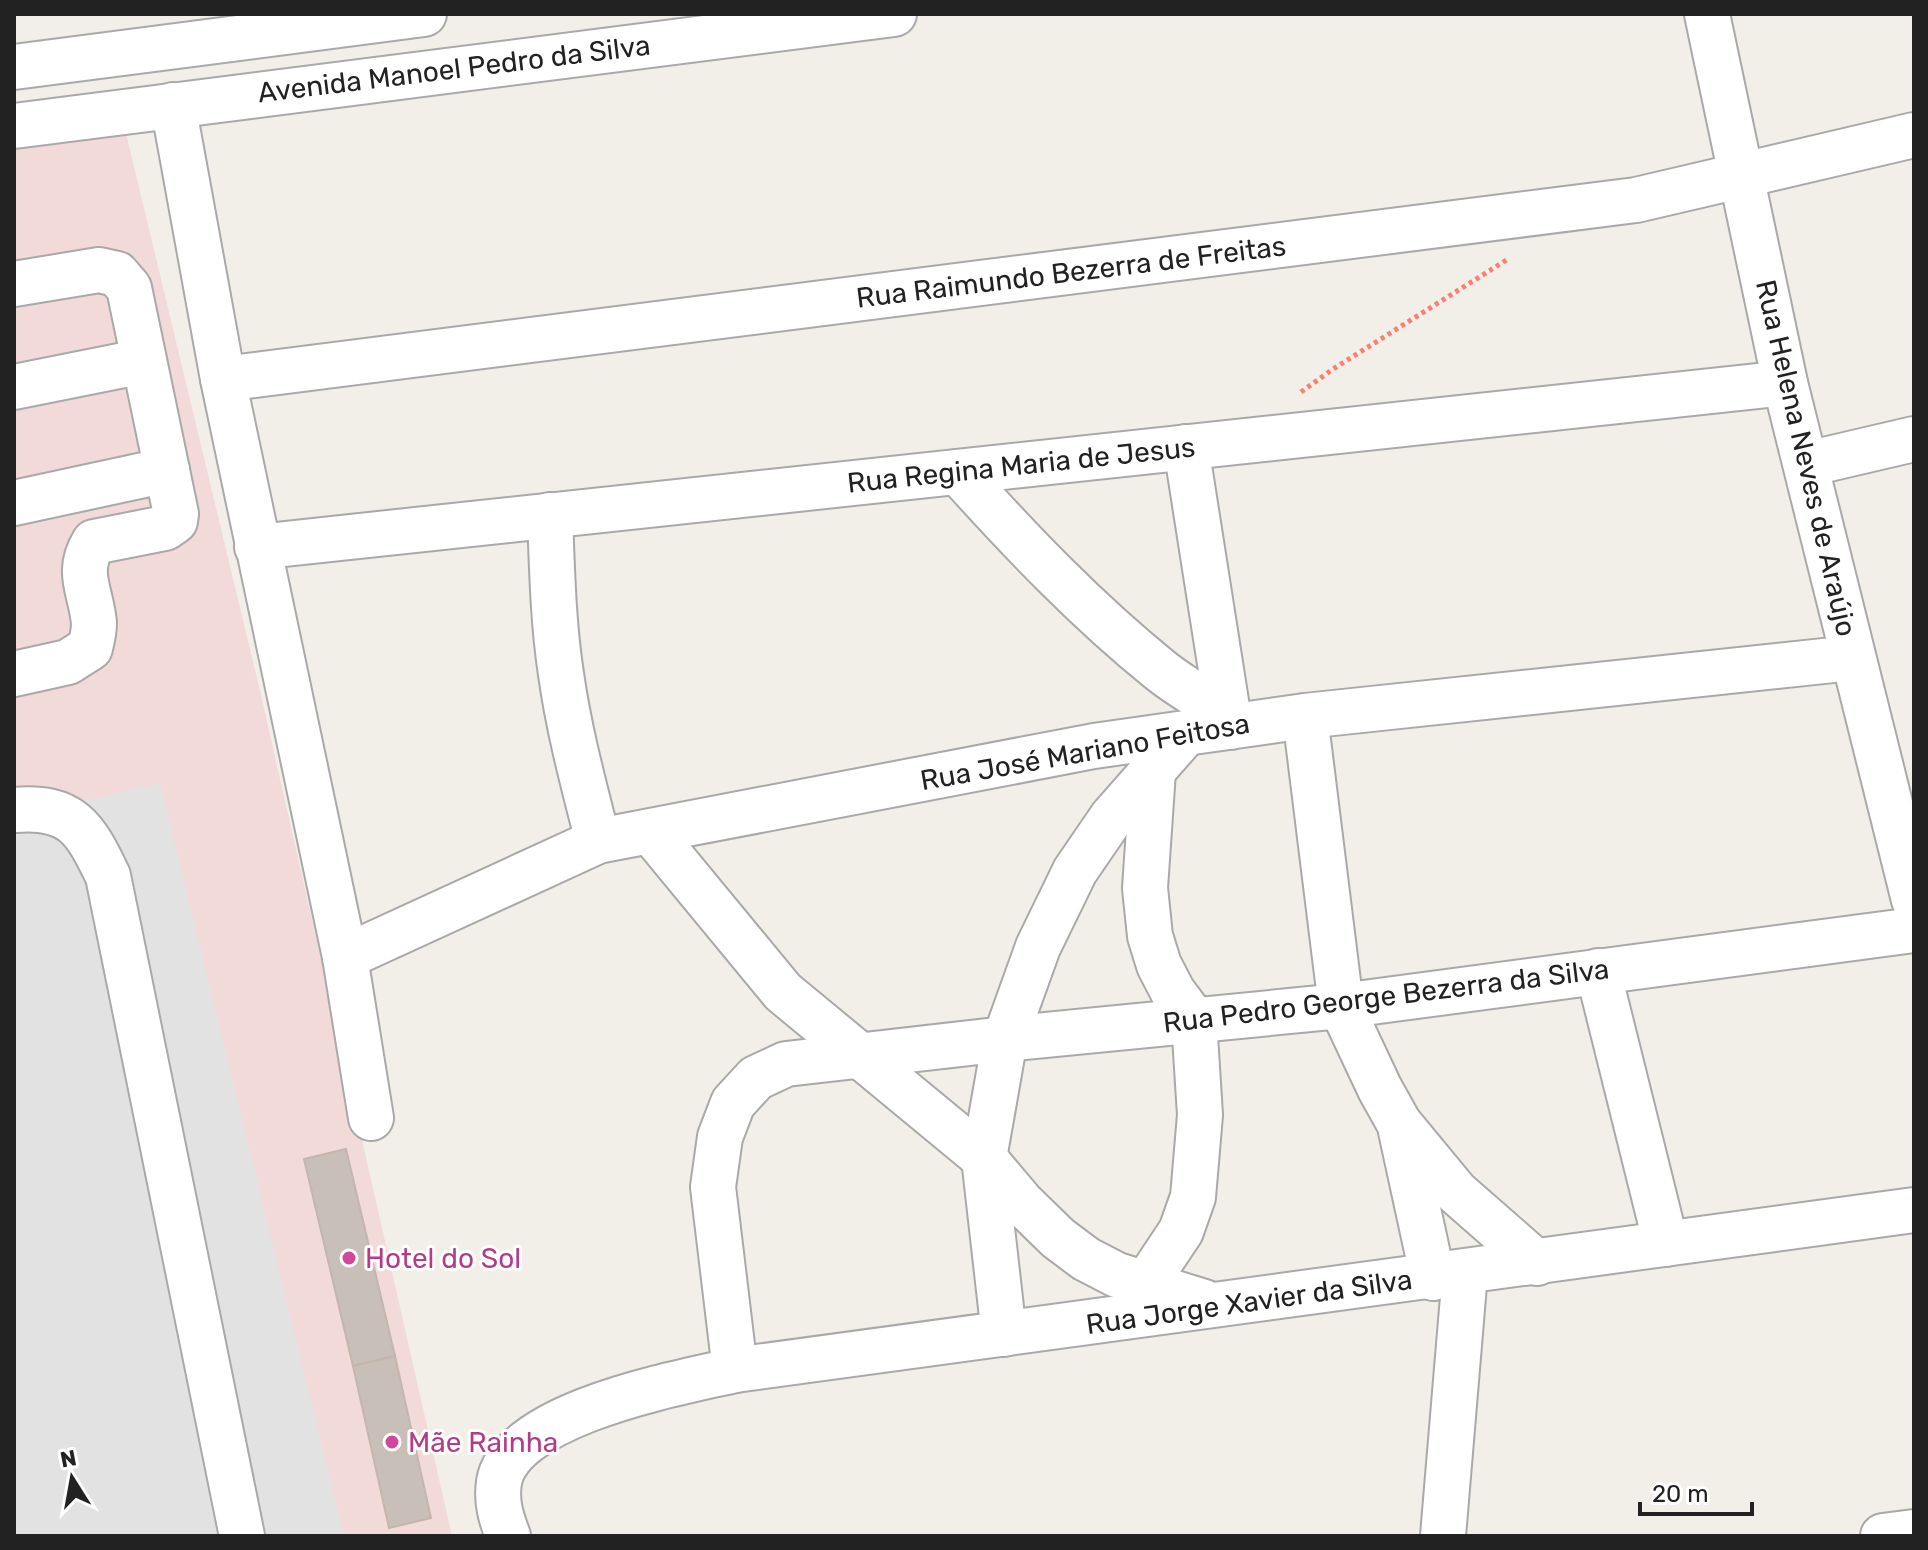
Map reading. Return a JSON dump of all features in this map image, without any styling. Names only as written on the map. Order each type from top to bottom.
[{"type":"street","name":"Avenida Manoel Pedro da Silva","points":[[14,67],[424,14]]},
{"type":"street","name":"Avenida Manoel Pedro da Silva","points":[[14,126],[894,14]]},
{"type":"street","name":"Rua Helena Neves de Araújo","points":[[1707,14],[1785,383],[1914,900]]},
{"type":"street","points":[[318,26],[333,85]]},
{"type":"street","points":[[173,105],[223,379],[345,957],[371,1118]]},
{"type":"street","name":"Rua Raimundo Bezerra de Freitas","points":[[223,379],[1636,200],[1914,135]]},
{"type":"street","points":[[14,284],[99,270],[117,274],[129,288],[176,514],[175,521],[165,528],[94,542],[85,556],[83,568],[94,624],[90,648],[68,662],[14,674]]},
{"type":"street","points":[[14,387],[144,361]]},
{"type":"street","name":"Rua Regina Maria de Jesus","points":[[257,547],[1785,383]]},
{"type":"street","points":[[1807,464],[1914,439]]},
{"type":"street","points":[[1186,447],[1229,720]]},
{"type":"street","points":[[14,503],[167,470]]},
{"type":"street","points":[[958,472],[1011,531],[1107,625],[1163,672],[1229,720]]},
{"type":"street","points":[[550,515],[554,618],[560,672],[572,737],[598,841]]},
{"type":"street","name":"Rua José Mariano Feitosa","points":[[345,957],[598,841],[1094,746],[1186,733],[1229,720],[1305,716],[1852,658]]},
{"type":"street","points":[[1305,716],[1341,1006],[1399,1123],[1456,1192],[1537,1263]]},
{"type":"street","points":[[1004,1334],[984,1158],[1005,1039],[1038,947],[1075,871],[1112,817],[1186,733]]},
{"type":"street","points":[[1145,1285],[1181,1231],[1193,1197],[1200,1115],[1194,1020],[1173,992],[1159,965],[1150,936],[1145,888],[1153,771]]},
{"type":"street","points":[[14,810],[36,809],[73,820],[92,843],[108,876],[242,1536]]},
{"type":"street","points":[[651,832],[783,992],[984,1158],[1022,1203],[1058,1238],[1086,1259],[1145,1285],[1218,1306]]},
{"type":"street","name":"Rua Pedro George Bezerra da Silva","points":[[735,1370],[713,1187],[720,1137],[733,1103],[756,1078],[786,1064],[1341,1006],[1914,930]]},
{"type":"street","points":[[1598,971],[1666,1244]]},
{"type":"street","points":[[1399,1123],[1449,1276],[1443,1536]]},
{"type":"street","name":"Rua Jorge Xavier da Silva","points":[[508,1536],[498,1509],[499,1480],[508,1462],[527,1442],[586,1409],[630,1394],[735,1370],[1449,1276],[1914,1210]]},
{"type":"street","points":[[1883,1536],[1914,1532]]},
{"type":"path","points":[[1296,396],[1333,369],[1512,257]]},
{"type":"shaded area","points":[[119,104],[261,695],[452,1536],[14,1536],[14,120]]},
{"type":"shaded area","points":[[160,783],[344,1536],[14,1536],[14,817]]},
{"type":"building","name":"Hotel do Sol","points":[[346,1149],[395,1356],[353,1366],[304,1159]]},
{"type":"building","name":"Mãe Rainha","points":[[395,1356],[431,1518],[389,1528],[353,1366]]},
{"type":"place","name":"Hotel do Sol","points":[[349,1258]]},
{"type":"place","name":"Mãe Rainha","points":[[392,1442]]}]
